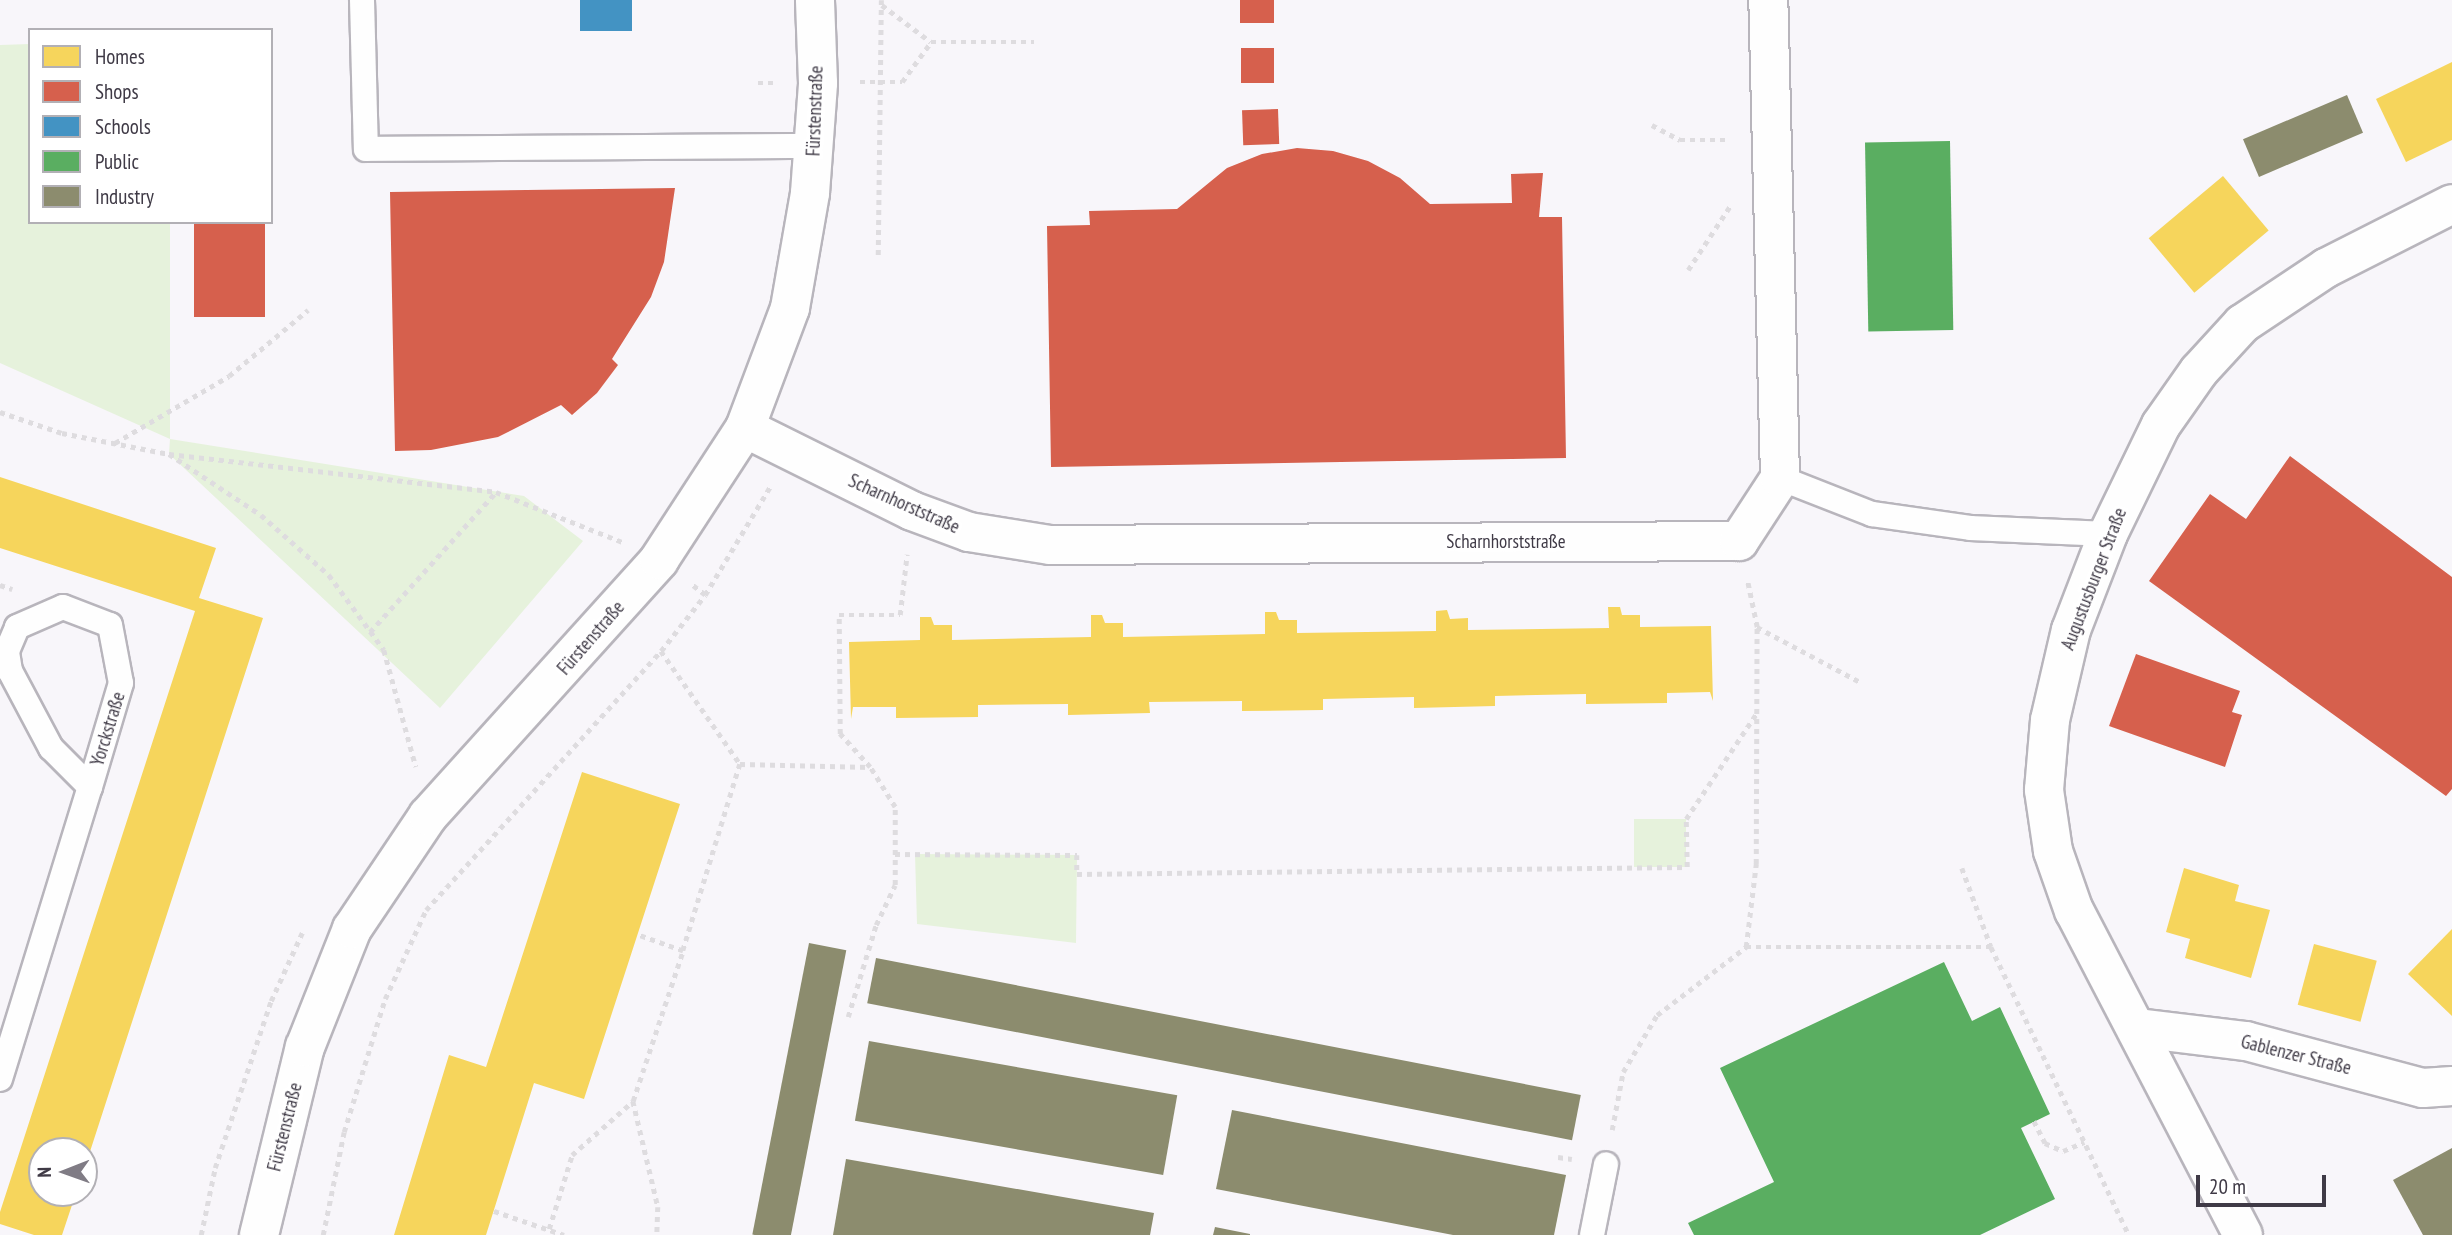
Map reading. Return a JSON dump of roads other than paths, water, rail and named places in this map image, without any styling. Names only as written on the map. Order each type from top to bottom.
[{"type":"street","name":"Fürstenstraße","points":[[259,1235],[305,1047],[352,929],[428,816],[659,560],[745,428],[790,308],[815,146],[818,83],[816,0]]},
{"type":"street","points":[[1769,0],[1780,478]]},
{"type":"street","name":"Augustusburger Straße","points":[[2243,1235],[2138,1028],[2074,911],[2053,851],[2044,790],[2050,720],[2071,630],[2108,534],[2161,425],[2199,371],[2242,324],[2326,268],[2452,204]]},
{"type":"street","name":"Scharnhorststraße","points":[[745,428],[912,511],[969,532],[1050,545],[1739,541],[1780,478]]},
{"type":"street","name":"Gablenzer Straße","points":[[2138,1028],[2246,1041],[2423,1088],[2452,1086]]},
{"type":"lane","points":[[362,0],[366,149],[815,146]]},
{"type":"lane","points":[[1780,478],[1872,514],[1969,528],[2108,534]]},
{"type":"lane","name":"Yorckstraße","points":[[0,1079],[90,787],[121,684],[110,625],[63,607],[17,627],[7,651],[10,671],[51,748],[90,787]]},
{"type":"lane","points":[[1592,1235],[1606,1164]]}]
